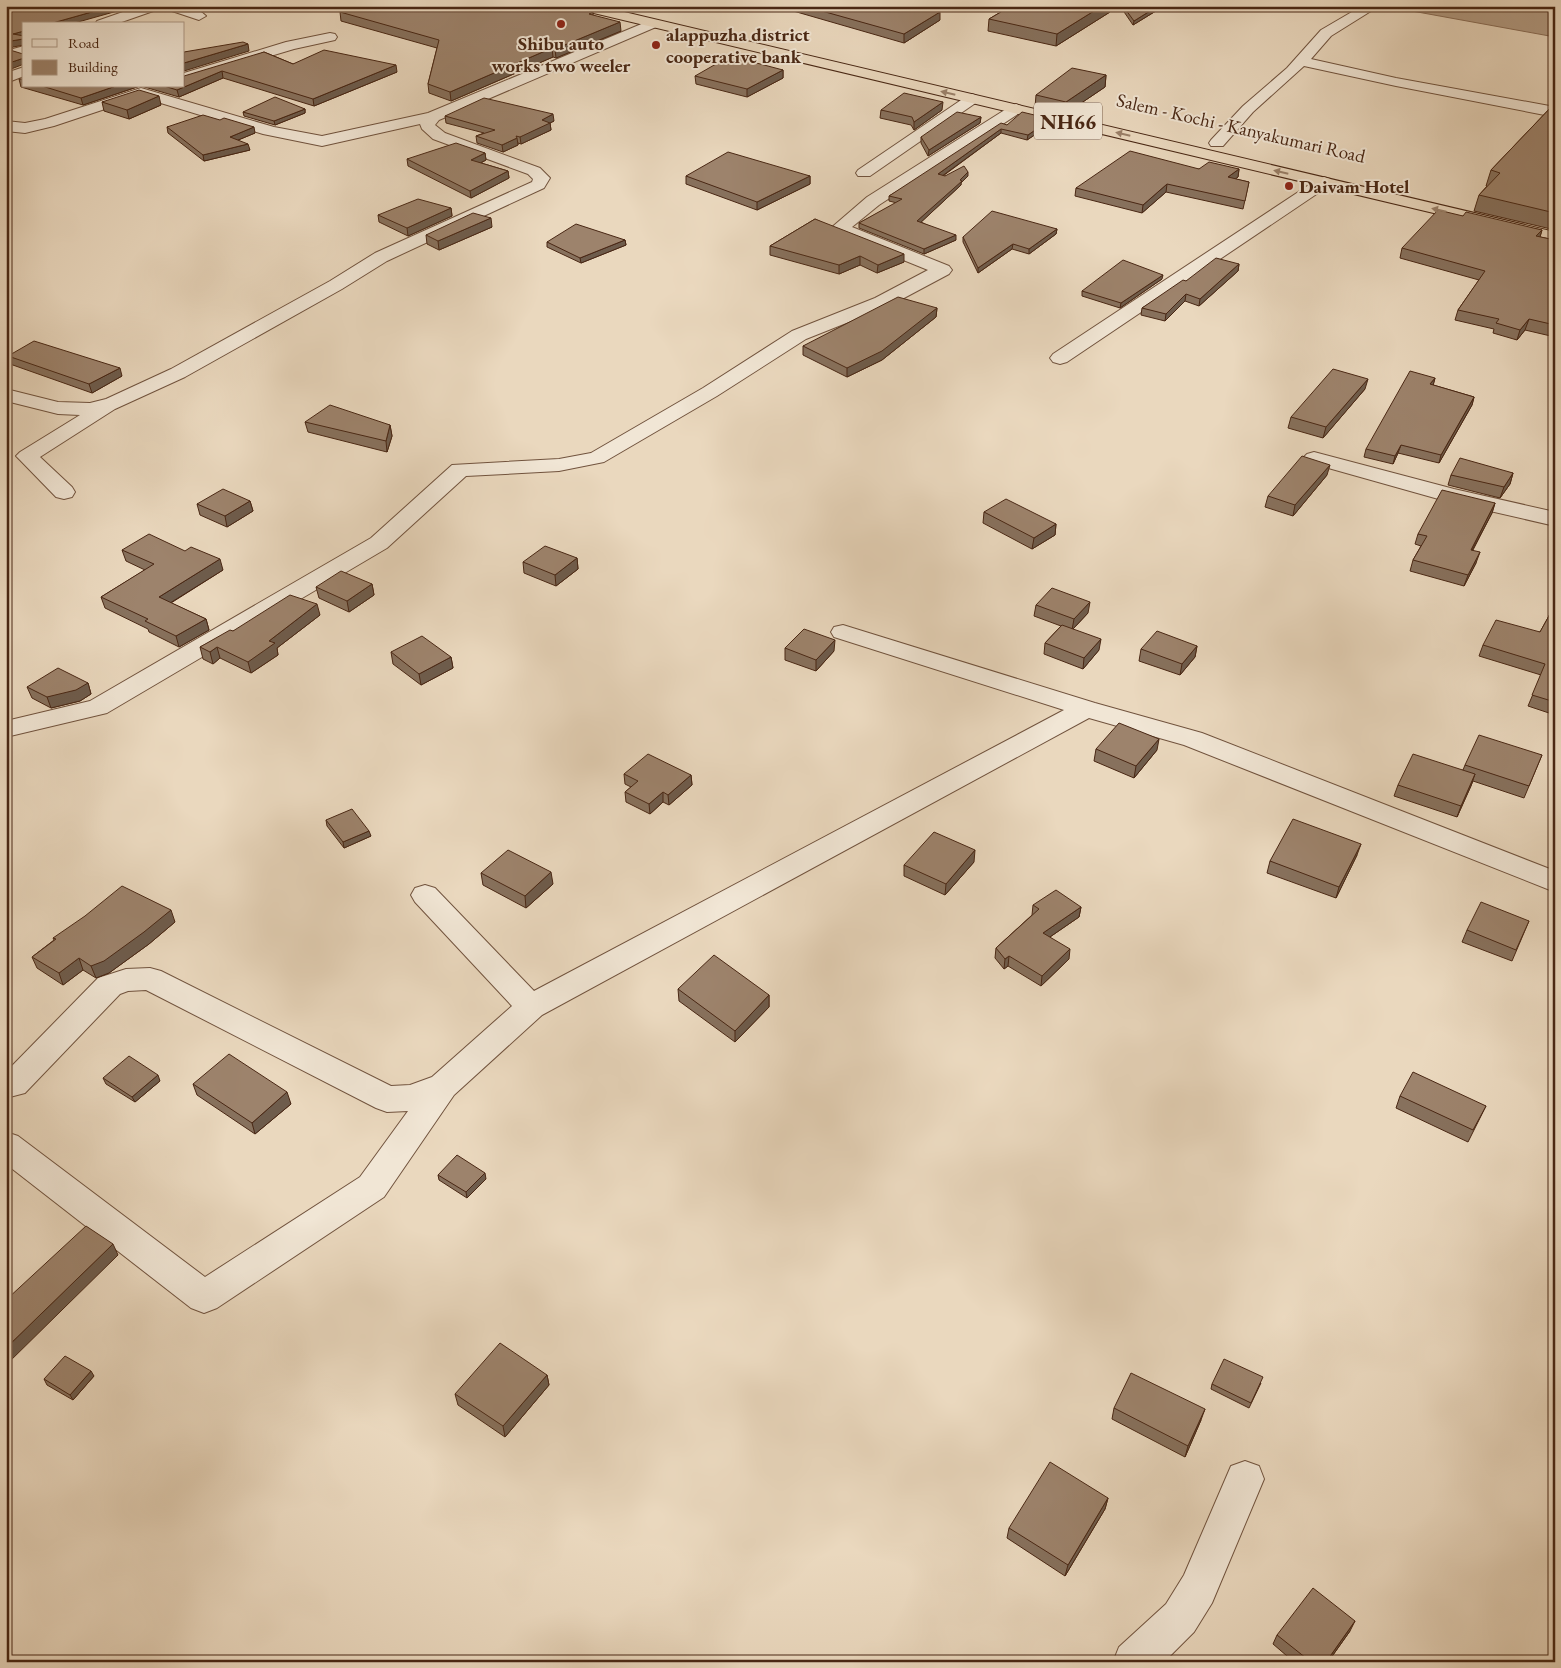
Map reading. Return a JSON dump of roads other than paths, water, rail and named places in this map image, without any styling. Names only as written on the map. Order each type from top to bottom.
[{"type":"highway","name":"Salem - Kochi - Kanyakumari Road","points":[[581,6],[1555,237]]},
{"type":"highway","name":"Salem - Kochi - Kanyakumari Road","points":[[625,6],[1555,222]]},
{"type":"street","points":[[108,22],[154,6]]},
{"type":"street","points":[[171,6],[198,16]]},
{"type":"street","points":[[1218,143],[1248,109],[1278,85],[1326,33],[1372,6]]},
{"type":"street","points":[[141,92],[269,131],[322,141],[425,121],[651,24]]},
{"type":"street","points":[[185,78],[291,45],[330,37]]},
{"type":"street","points":[[1301,61],[1396,82],[1555,112]]},
{"type":"street","points":[[6,79],[22,73]]},
{"type":"street","points":[[6,126],[25,128],[49,123],[153,88]]},
{"type":"street","points":[[864,173],[972,99]]},
{"type":"street","points":[[6,729],[98,707],[379,543],[460,470],[559,465],[597,458],[710,392],[799,335],[882,302],[943,270],[840,228],[873,201],[1016,109]]},
{"type":"street","points":[[64,492],[28,456],[112,404],[178,373],[336,285],[353,271],[538,185],[542,178],[534,171],[439,136],[425,121]]},
{"type":"street","points":[[1060,358],[1324,182]]},
{"type":"street","points":[[6,395],[58,408],[90,409],[112,404]]},
{"type":"street","points":[[1314,458],[1450,495],[1555,518]]},
{"type":"street","points":[[843,632],[1086,709],[1194,739],[1555,882]]},
{"type":"street","points":[[6,1145],[204,1297],[372,1187],[443,1086],[531,1008],[1086,709]]},
{"type":"street","points":[[425,895],[531,1008]]},
{"type":"street","points":[[6,1086],[14,1084],[109,986],[126,980],[150,980],[387,1099],[411,1098],[443,1086]]},
{"type":"street","points":[[1134,1662],[1180,1618],[1198,1589],[1245,1479]]},
{"type":"place","name":"Shibu auto works two weeler","points":[[561,24]]},
{"type":"place","name":"alappuzha district cooperative bank","points":[[656,45]]},
{"type":"place","name":"Daivam Hotel","points":[[1289,186]]}]
